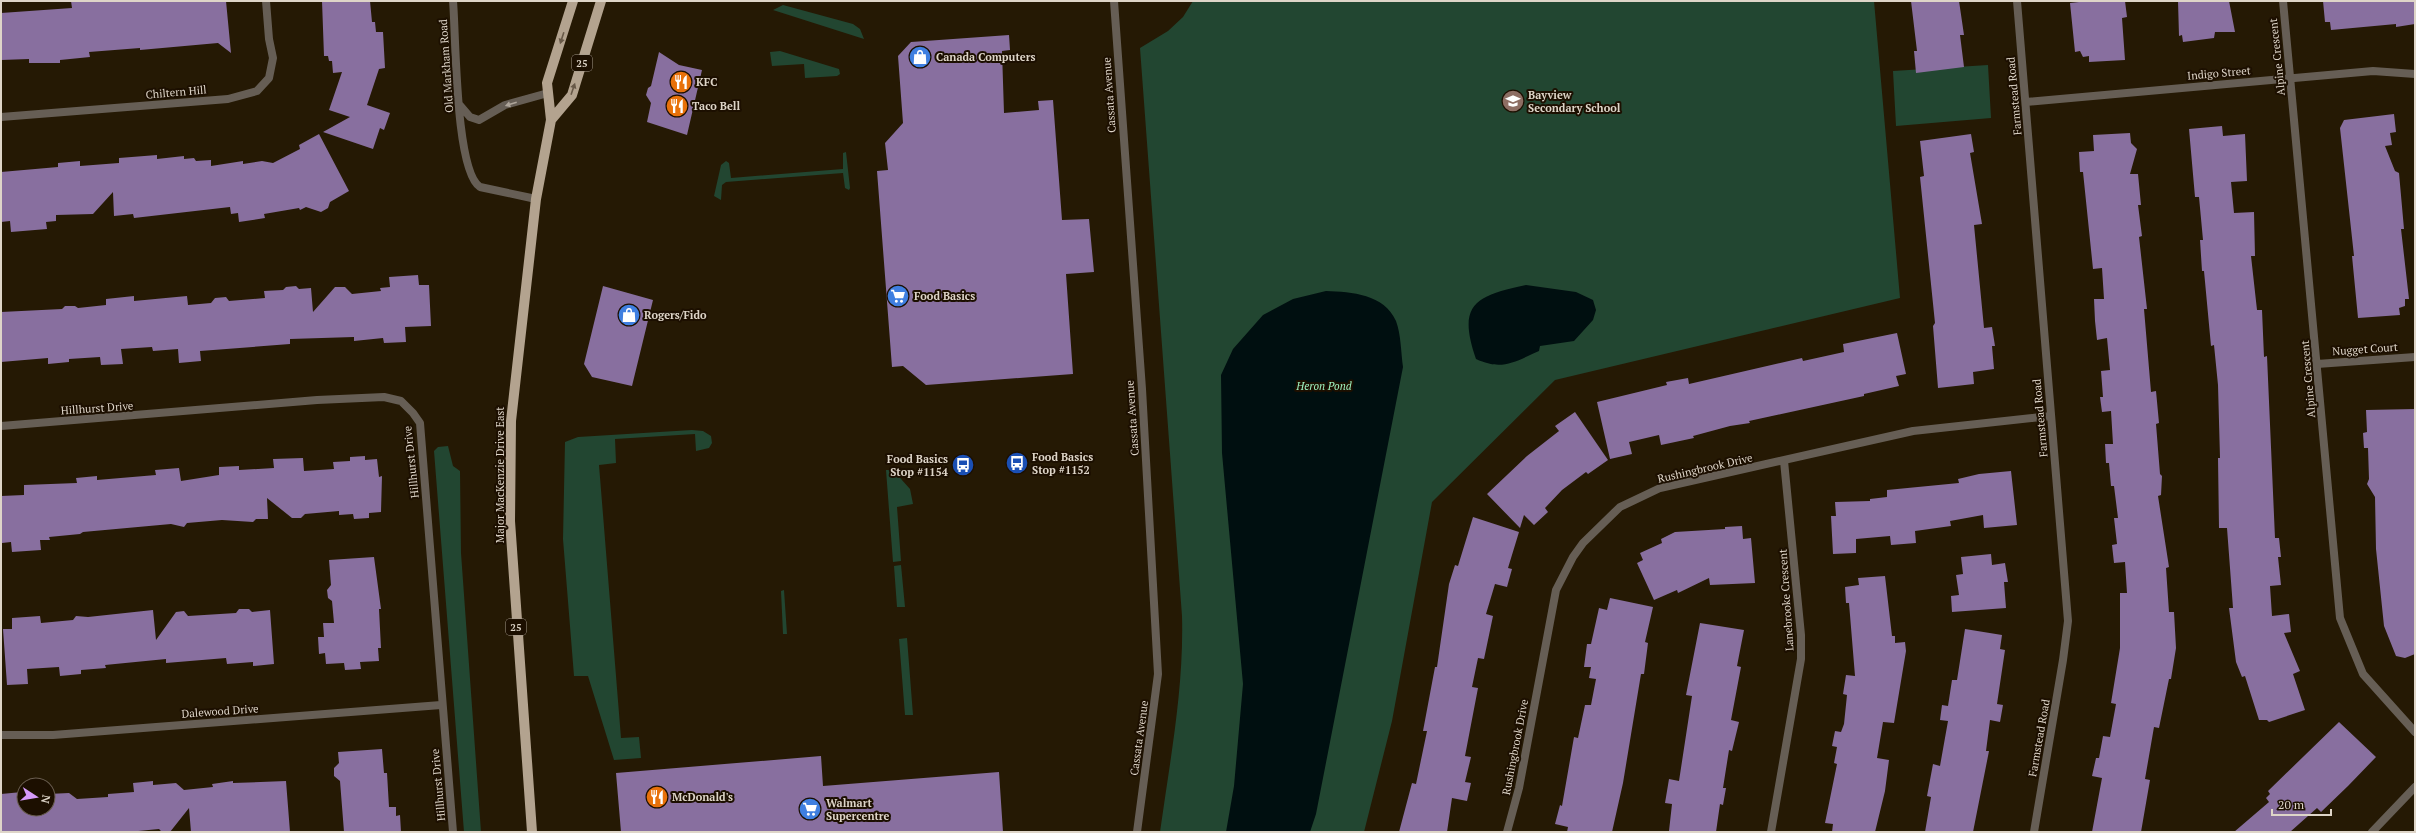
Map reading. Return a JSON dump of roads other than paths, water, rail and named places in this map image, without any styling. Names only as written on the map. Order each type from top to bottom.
[{"type":"main road","name":"Major MacKenzie Drive East","points":[[532,832],[515,614],[510,521],[510,436],[536,199],[551,120],[547,83],[574,1]]},
{"type":"main road","name":"Major MacKenzie Drive East","points":[[551,120],[572,95],[601,1]]},
{"type":"street","name":"Chiltern Hill","points":[[1,117],[228,99],[257,91],[268,78],[273,58],[269,39],[266,1]]},
{"type":"street","name":"Old Markham Road","points":[[453,1],[458,102],[467,162],[475,184],[480,187],[536,199]]},
{"type":"street","name":"Cassata Avenue","points":[[1114,1],[1141,381],[1158,674],[1137,832]]},
{"type":"street","name":"Farmstead Road","points":[[2017,1],[2068,622],[2062,668],[2034,832]]},
{"type":"street","name":"Alpine Crescent","points":[[2283,1],[2318,364],[2340,618],[2363,674],[2415,732]]},
{"type":"street","name":"Indigo Street","points":[[2026,102],[2373,71],[2415,74]]},
{"type":"street","points":[[458,102],[470,117],[479,120],[506,105],[548,93]]},
{"type":"street","name":"Nugget Court","points":[[2318,364],[2415,357]]},
{"type":"street","name":"Hillhurst Drive","points":[[1,426],[317,400],[384,397],[401,401],[413,413],[420,424],[441,705],[453,832]]},
{"type":"street","name":"Rushingbrook Drive","points":[[1506,832],[1519,788],[1551,610],[1564,572],[1583,543],[1620,507],[1660,488],[1913,431],[2050,416]]},
{"type":"street","name":"Lanebrooke Crescent","points":[[1771,832],[1801,659],[1802,635],[1784,461]]},
{"type":"street","name":"Dalewood Drive","points":[[1,735],[53,735],[441,705]]},
{"type":"street","points":[[2372,832],[2415,788]]},
{"type":"place","name":"Canada Computers","points":[[920,57]]},
{"type":"place","name":"KFC","points":[[681,82]]},
{"type":"place","name":"Bayview Secondary School","points":[[1513,101]]},
{"type":"place","name":"Taco Bell","points":[[677,106]]},
{"type":"place","name":"Food Basics","points":[[898,296]]},
{"type":"place","name":"Rogers/Fido","points":[[629,315]]},
{"type":"place","name":"Food Basics Stop #1152","points":[[1017,463]]},
{"type":"place","name":"Food Basics Stop #1154","points":[[963,465]]},
{"type":"place","name":"McDonald's","points":[[657,797]]},
{"type":"place","name":"Walmart Supercentre","points":[[810,809]]},
{"type":"park label","name":"Heron Pond","points":[[1324,386]]}]
